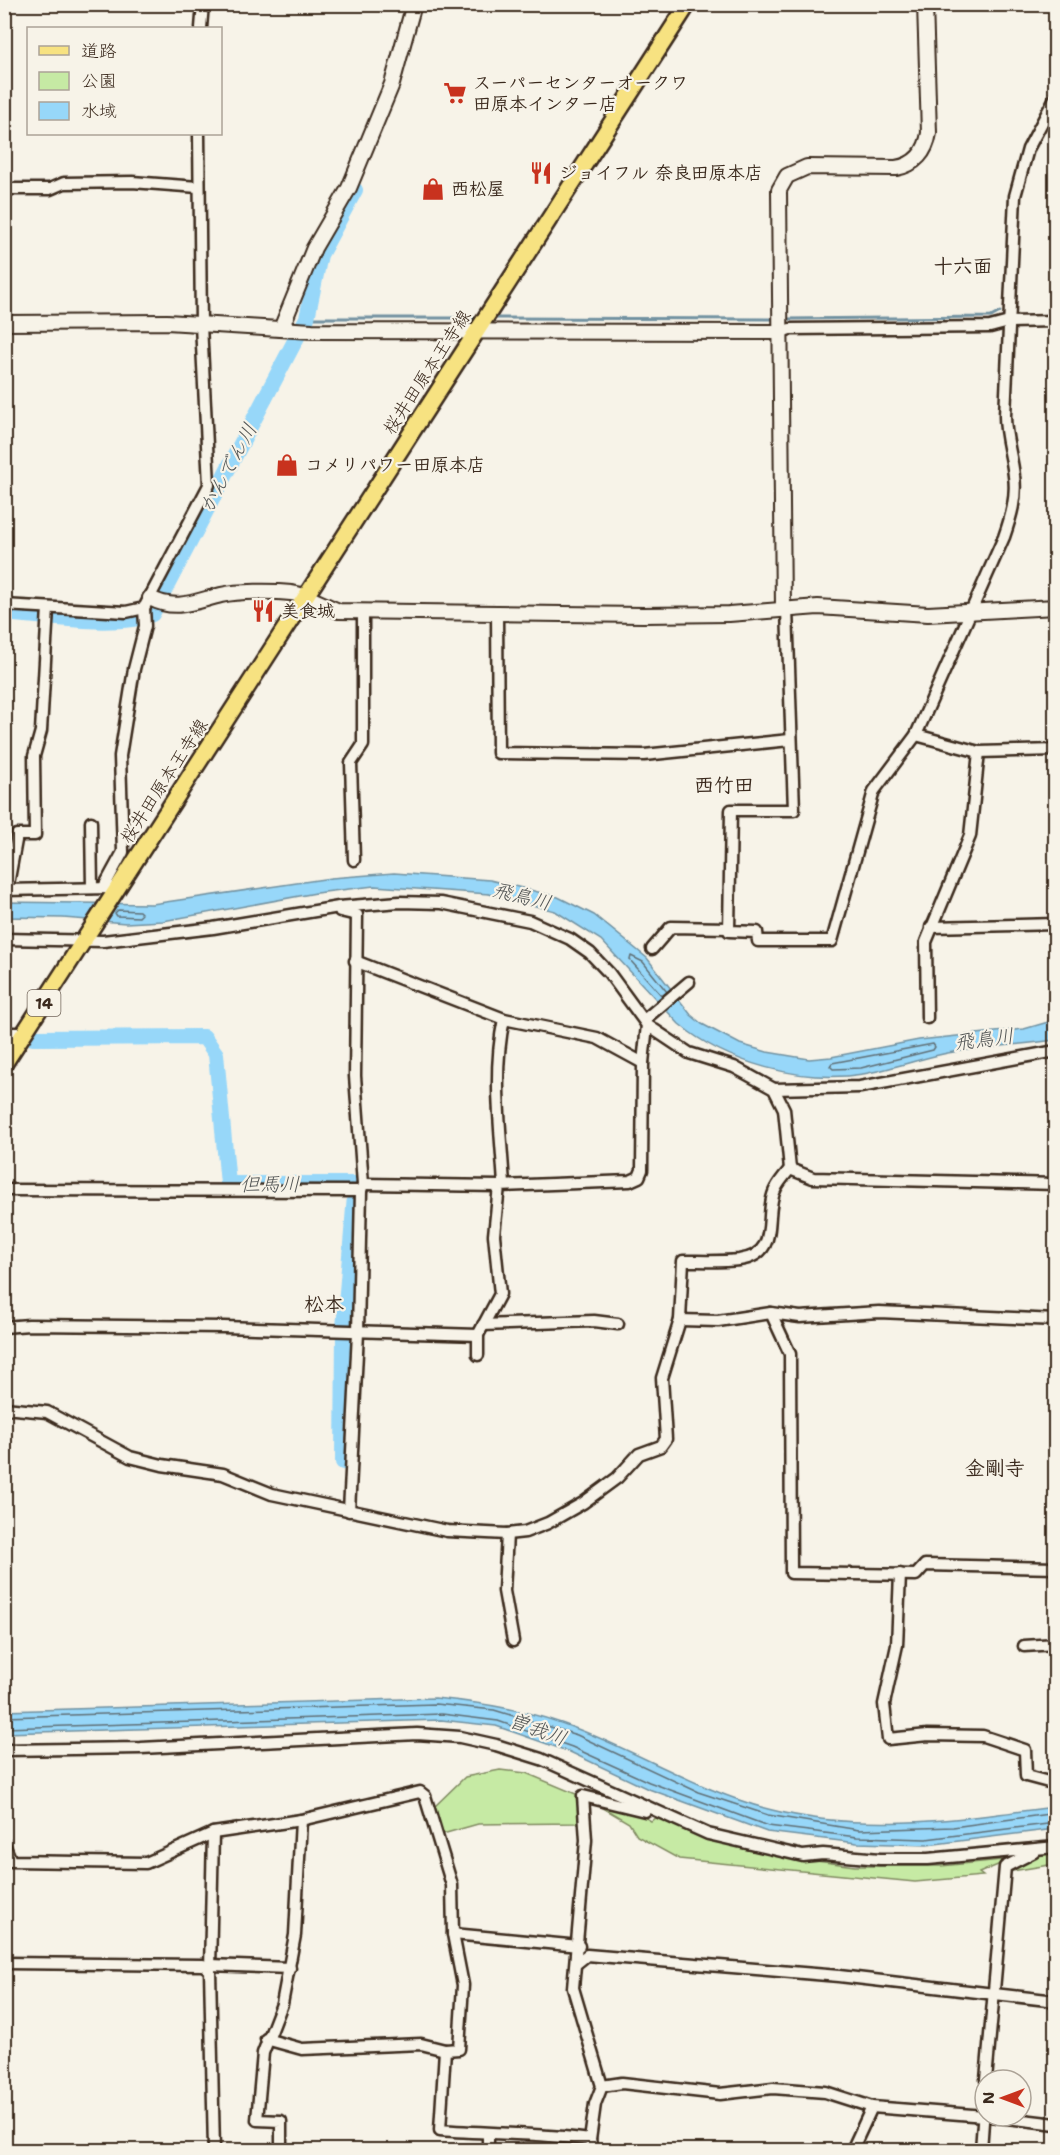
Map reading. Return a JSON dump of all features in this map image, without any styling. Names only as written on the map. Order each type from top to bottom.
[{"type":"main road","name":"桜井田原本王寺線","points":[[4,1064],[83,942],[113,888],[307,596],[688,4]]},
{"type":"street","points":[[201,27],[202,4]]},
{"type":"street","points":[[287,329],[314,248],[349,188],[392,84],[414,4]]},
{"type":"street","points":[[925,4],[928,143],[918,157],[904,167],[807,167],[787,176],[778,197],[785,609],[790,740],[794,763],[794,810],[731,810],[729,931],[757,932],[758,940],[832,941],[874,791],[916,735],[971,613],[1013,510],[1014,477],[1005,436],[1005,416],[1011,333],[1008,322],[1013,285],[1015,196],[1028,149],[1056,96]]},
{"type":"street","points":[[48,608],[41,731],[34,756],[34,835],[16,835],[10,849],[6,890],[113,888],[123,852],[120,756],[134,669],[145,626],[147,603],[209,485],[201,326],[199,135]]},
{"type":"street","points":[[4,189],[50,189],[64,183],[132,182],[198,188]]},
{"type":"street","points":[[4,322],[167,322],[201,326],[312,331],[481,323],[781,324],[790,329],[990,327],[1008,322],[1056,321]]},
{"type":"street","points":[[4,605],[126,612],[147,603],[165,606],[199,602],[223,594],[291,593],[307,596],[339,611],[363,612],[729,614],[818,608],[927,615],[1056,607]]},
{"type":"street","points":[[354,860],[351,764],[363,745],[363,612]]},
{"type":"street","points":[[497,613],[498,753],[644,755],[790,740]]},
{"type":"street","points":[[916,735],[979,752],[1056,750]]},
{"type":"street","points":[[927,1018],[926,942],[970,836],[979,752]]},
{"type":"street","points":[[91,822],[92,888]]},
{"type":"street","points":[[4,939],[83,942],[213,928],[339,907],[399,902],[441,903],[530,921],[570,939],[590,953],[609,973],[645,1022],[689,1053],[734,1067],[774,1089],[860,1087],[1056,1052]]},
{"type":"street","points":[[339,907],[340,912],[357,915],[355,1076],[362,1188],[358,1333],[349,1511]]},
{"type":"street","points":[[931,927],[1056,924]]},
{"type":"street","points":[[652,949],[671,927],[729,928]]},
{"type":"street","points":[[355,961],[504,1020],[597,1038],[643,1063]]},
{"type":"street","points":[[4,1190],[362,1188],[630,1181],[639,1177],[642,1170],[645,1022],[688,984]]},
{"type":"street","points":[[478,1355],[480,1330],[500,1293],[494,1235],[501,1186],[498,1070],[499,1041],[504,1020]]},
{"type":"street","points":[[4,1033],[25,1033]]},
{"type":"street","points":[[774,1089],[784,1109],[787,1161],[790,1169],[813,1178],[1056,1184]]},
{"type":"street","points":[[4,1408],[47,1412],[130,1457],[162,1465],[223,1474],[272,1494],[447,1531],[507,1534],[525,1532],[557,1518],[617,1478],[639,1454],[661,1446],[666,1439],[662,1378],[680,1320],[682,1261],[740,1260],[752,1256],[769,1237],[775,1189],[790,1169]]},
{"type":"street","points":[[680,1320],[718,1322],[771,1313],[800,1317],[879,1312],[1056,1320]]},
{"type":"street","points":[[771,1313],[790,1354],[791,1573],[916,1575],[925,1565],[1056,1568]]},
{"type":"street","points":[[4,1327],[29,1325],[224,1327],[358,1333],[480,1330],[594,1321],[618,1324]]},
{"type":"street","points":[[507,1534],[504,1591],[513,1641]]},
{"type":"street","points":[[900,1574],[897,1645],[884,1704],[888,1739],[927,1735],[983,1736],[1025,1750],[1026,1776],[1056,1784]]},
{"type":"street","points":[[1024,1646],[1056,1644]]},
{"type":"street","points":[[4,1750],[141,1748],[417,1734],[460,1737],[496,1745],[541,1760],[708,1834],[803,1856],[823,1854],[880,1859],[928,1859],[1056,1847]]},
{"type":"street","points":[[4,1844],[11,1861],[138,1864],[146,1863],[213,1833],[301,1820],[420,1792],[425,1796],[452,1885],[453,1934],[464,1985],[459,2049],[446,2050],[421,2044],[302,2049],[266,2039]]},
{"type":"street","points":[[446,2050],[440,2130],[488,2134],[541,2133],[591,2145],[595,2104],[602,2086],[573,1988],[579,1946],[586,1840],[583,1796],[639,1811],[652,1810]]},
{"type":"street","points":[[281,2151],[281,2121],[257,2120],[260,2074],[266,2039],[282,2004],[298,1914],[301,1820]]},
{"type":"street","points":[[213,1833],[210,1967],[214,2151]]},
{"type":"street","points":[[987,2068],[1005,1867],[1040,1849]]},
{"type":"street","points":[[453,1934],[579,1946]]},
{"type":"street","points":[[577,1962],[587,1955],[839,1976],[994,1996],[1056,2001]]},
{"type":"street","points":[[4,1963],[290,1968]]},
{"type":"street","points":[[602,2086],[622,2083],[720,2094],[773,2088],[814,2091],[872,2107],[973,2115]]},
{"type":"street","points":[[852,2151],[872,2107]]},
{"type":"street","points":[[1033,2121],[1056,2124]]},
{"type":"street","points":[[981,2151],[984,2128]]},
{"type":"street","points":[[488,2134],[488,2151]]},
{"type":"green space","points":[[500,1770],[526,1773],[576,1794],[580,1823],[478,1824],[439,1835],[432,1809],[465,1777]]},
{"type":"green space","points":[[588,1799],[641,1815],[651,1821],[656,1817],[731,1845],[785,1857],[855,1866],[941,1866],[1012,1859],[979,1873],[983,1876],[915,1882],[679,1859],[637,1836],[629,1823]]},
{"type":"green space","points":[[1055,1852],[1055,1864],[1006,1872],[1023,1860]]},
{"type":"water","name":"飛鳥川","points":[[394,873],[490,880],[558,897],[594,915],[647,958],[691,1015],[702,1024],[740,1044],[767,1052],[809,1059],[831,1057],[919,1040],[1024,1029],[1055,1020],[1055,1040],[933,1056],[863,1074],[815,1076],[766,1067],[719,1050],[679,1024],[601,940],[555,911],[489,894],[374,886],[316,893],[163,921],[126,923],[63,918],[5,917],[5,902],[152,904],[331,878]]},
{"type":"water","name":"曽我川","points":[[435,1698],[509,1709],[562,1723],[719,1793],[768,1809],[804,1817],[876,1823],[912,1822],[1055,1807],[1055,1829],[927,1845],[857,1843],[767,1832],[646,1788],[570,1752],[496,1726],[441,1720],[5,1733],[5,1711]]},
{"type":"waterway","name":"かんでん川","points":[[4,613],[100,621],[137,618],[152,614],[307,318],[320,255],[355,190]]},
{"type":"waterway","points":[[784,319],[991,317],[1000,312]]},
{"type":"waterway","points":[[307,318],[478,318]]},
{"type":"waterway","points":[[490,318],[775,319]]},
{"type":"waterway","name":"但馬川","points":[[33,1038],[204,1037],[216,1054],[228,1184],[356,1184],[344,1328],[343,1462]]},
{"type":"place","name":"スーパーセンターオークワ 田原本インター店","points":[[455,93]]},
{"type":"place","name":"ジョイフル 奈良田原本店","points":[[541,173]]},
{"type":"place","name":"西松屋","points":[[433,189]]},
{"type":"place","name":"コメリパワー田原本店","points":[[287,465]]},
{"type":"place","name":"美食城","points":[[263,611]]},
{"type":"district","name":"十六面","points":[[963,266]]},
{"type":"district","name":"西竹田","points":[[724,785]]},
{"type":"district","name":"松本","points":[[324,1304]]},
{"type":"district","name":"金剛寺","points":[[995,1468]]}]
